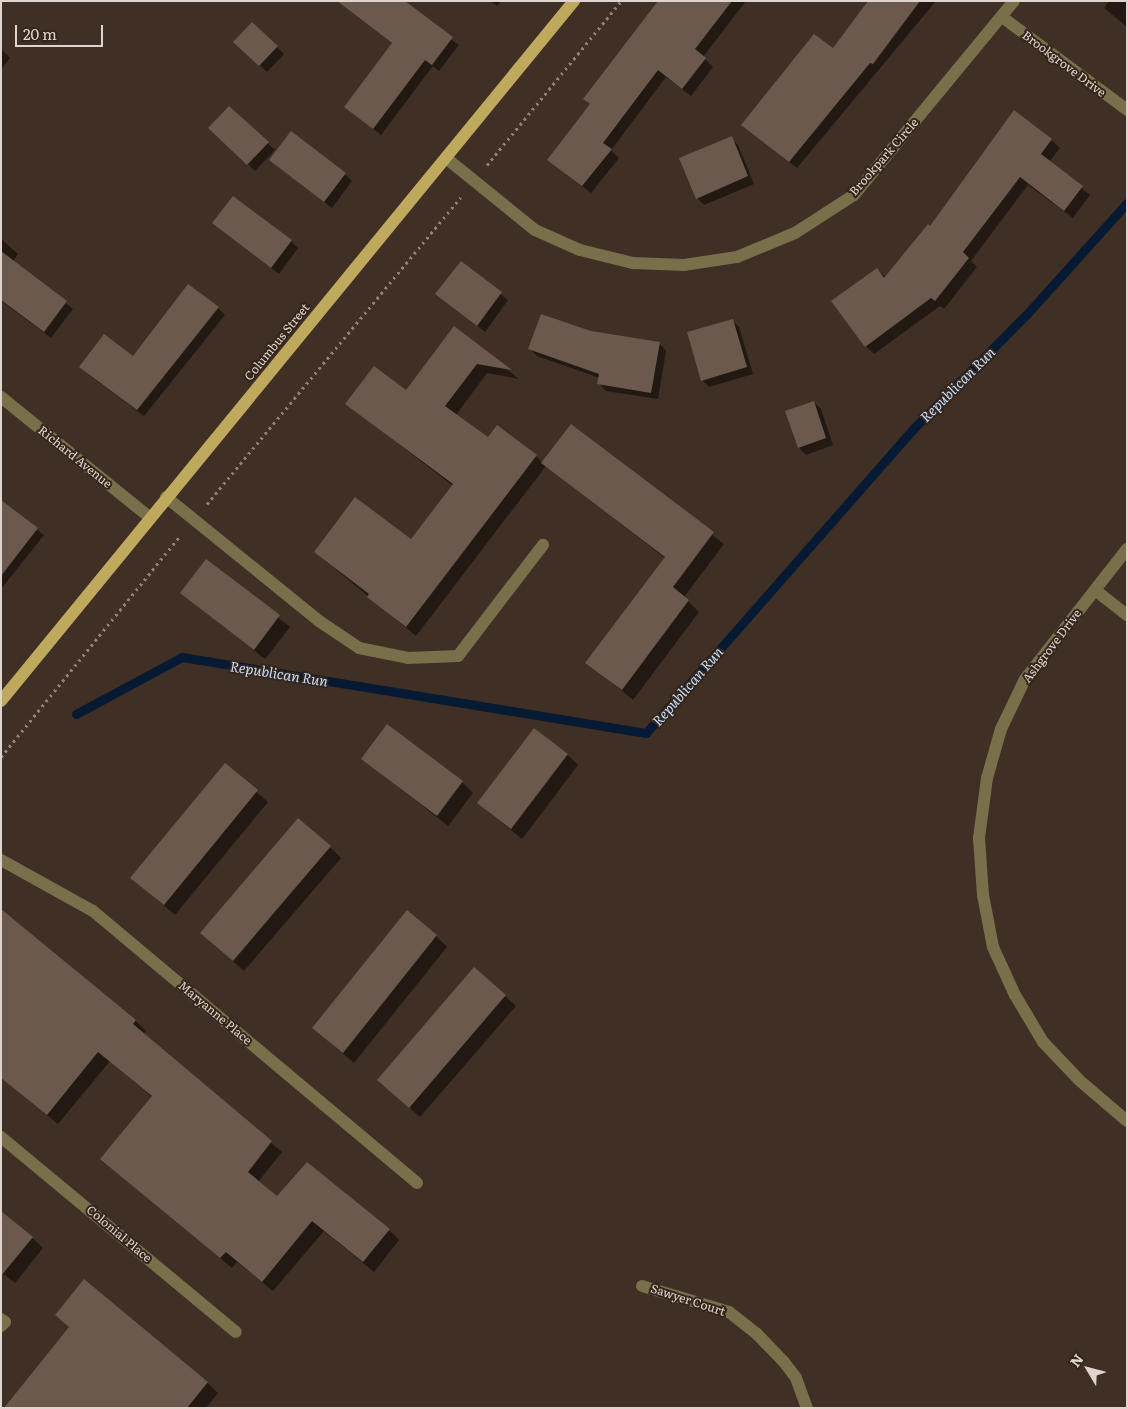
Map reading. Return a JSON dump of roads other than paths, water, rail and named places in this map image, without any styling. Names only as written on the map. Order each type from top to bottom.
[{"type":"main road","name":"Columbus Street","points":[[1,701],[149,517],[574,1]]},
{"type":"street","name":"Brookpark Circle","points":[[446,158],[535,230],[580,250],[633,263],[684,265],[737,257],[795,234],[854,195],[1014,1]]},
{"type":"street","name":"Brookgrove Drive","points":[[1002,17],[1127,110]]},
{"type":"street","name":"Richard Avenue","points":[[1,397],[149,517]]},
{"type":"street","points":[[166,497],[319,621],[359,648],[408,658],[458,656],[543,545]]},
{"type":"street","name":"Ashgrove Drive","points":[[1127,549],[1025,679],[1001,729],[987,778],[979,838],[984,895],[994,947],[1015,995],[1043,1042],[1079,1080],[1127,1121]]},
{"type":"street","points":[[1095,590],[1127,616]]},
{"type":"street","name":"Maryanne Place","points":[[1,860],[93,911],[417,1183]]},
{"type":"street","name":"Colonial Place","points":[[1,1137],[236,1332]]},
{"type":"street","name":"Sawyer Court","points":[[642,1286],[728,1312],[757,1334],[784,1362],[796,1378],[807,1408]]},
{"type":"street","points":[[1,1318],[5,1322],[1,1326]]},
{"type":"waterway","name":"Republican Run","points":[[76,714],[182,657],[646,733],[912,430],[1026,315],[1127,203]]}]
